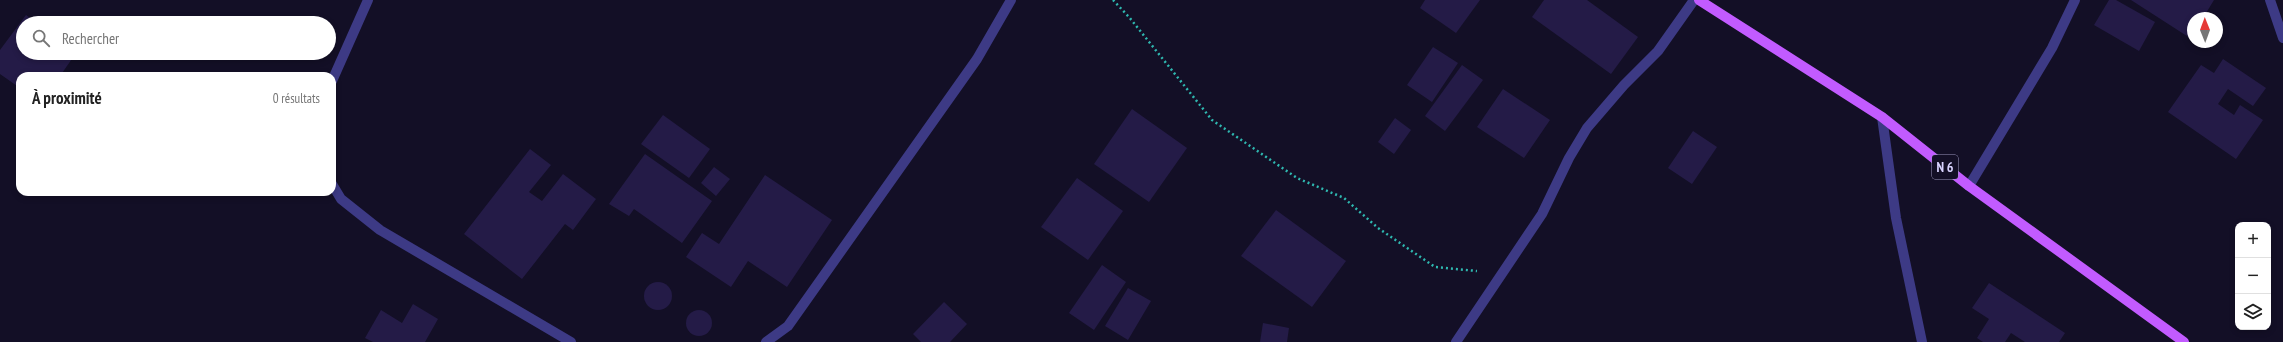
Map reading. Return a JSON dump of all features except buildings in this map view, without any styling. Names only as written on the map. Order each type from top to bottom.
[{"type":"main road","name":"N 6","points":[[1699,0],[1882,117],[1969,186],[2184,342]]},
{"type":"street","points":[[336,72],[366,0]]},
{"type":"street","points":[[766,342],[788,326],[793,320],[977,60],[1011,0]]},
{"type":"street","points":[[1456,342],[1542,214],[1569,158],[1587,128],[1624,85],[1658,51],[1694,0]]},
{"type":"street","points":[[1969,186],[2052,48],[2075,0]]},
{"type":"street","points":[[2270,0],[2283,38]]},
{"type":"street","points":[[1882,117],[1896,218],[1922,342]]},
{"type":"street","points":[[336,191],[341,199],[380,230],[571,342]]},
{"type":"path","points":[[1113,0],[1129,17],[1212,120],[1297,178],[1344,198],[1378,228],[1435,266],[1503,273]]}]
